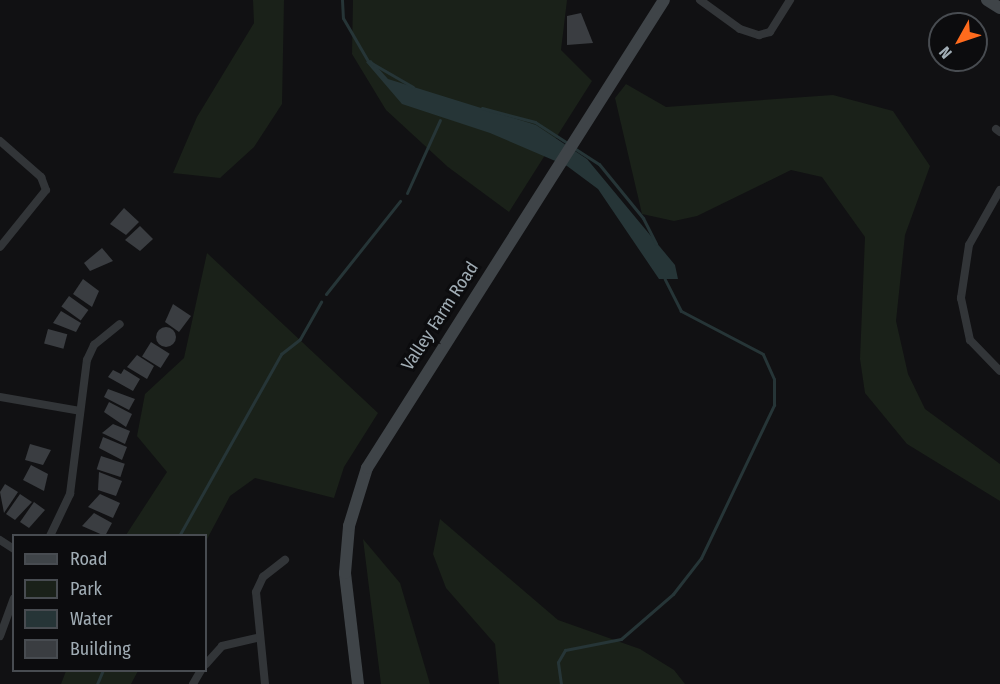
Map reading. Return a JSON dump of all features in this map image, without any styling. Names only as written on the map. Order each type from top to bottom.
[{"type":"street","name":"Valley Farm Road","points":[[358,684],[345,573],[349,526],[367,468],[548,184],[583,124],[664,0]]},
{"type":"street","points":[[700,0],[740,29],[759,35],[770,32],[790,0]]},
{"type":"street","points":[[987,0],[1000,8]]},
{"type":"street","points":[[0,141],[41,177],[46,190],[0,247]]},
{"type":"street","points":[[1000,190],[969,245],[961,298],[970,340],[1000,371]]},
{"type":"street","points":[[51,534],[70,494],[87,360],[94,345],[120,324]]},
{"type":"street","points":[[0,397],[80,411]]},
{"type":"street","points":[[265,684],[258,638],[256,592],[263,577],[285,560]]},
{"type":"street","points":[[0,636],[12,603]]},
{"type":"street","points":[[207,663],[222,646],[258,638]]},
{"type":"green space","points":[[253,0],[284,0],[282,104],[254,147],[220,178],[173,173],[197,117],[254,23]]},
{"type":"green space","points":[[353,0],[567,0],[561,50],[592,81],[509,212],[448,167],[386,110],[352,54]]},
{"type":"green space","points":[[626,84],[666,107],[833,95],[893,111],[930,166],[905,235],[896,321],[908,374],[925,409],[1000,464],[1000,501],[907,444],[865,393],[860,359],[865,237],[822,177],[791,170],[697,216],[674,221],[642,214],[615,98]]},
{"type":"green space","points":[[207,253],[378,413],[344,467],[334,498],[255,478],[230,496],[207,539],[207,534],[127,534],[167,472],[137,436],[145,394],[184,358]]},
{"type":"green space","points":[[440,519],[558,620],[640,649],[674,670],[685,684],[499,684],[495,644],[446,588],[433,554]]},
{"type":"green space","points":[[363,539],[400,583],[430,684],[381,684]]},
{"type":"green space","points":[[65,672],[137,672],[131,684],[61,684]]},
{"type":"water","points":[[371,60],[388,79],[536,125],[587,159],[675,265],[678,279],[659,279],[598,189],[567,166],[490,133],[402,104],[366,62]]},
{"type":"building","points":[[581,13],[593,43],[567,45],[567,16]]},
{"type":"building","points":[[124,208],[139,222],[126,235],[110,224]]},
{"type":"building","points":[[140,226],[153,239],[140,251],[125,240]]},
{"type":"building","points":[[102,248],[113,261],[90,271],[84,263]]},
{"type":"building","points":[[83,279],[99,291],[92,307],[73,294]]},
{"type":"building","points":[[69,296],[88,310],[81,321],[61,307]]},
{"type":"building","points":[[173,304],[191,316],[179,332],[165,322]]},
{"type":"building","points":[[61,311],[81,323],[76,332],[53,323]]},
{"type":"building","points":[[166,327],[173,330],[176,337],[173,344],[166,347],[159,344],[156,337],[159,330]]},
{"type":"building","points":[[48,329],[67,334],[63,349],[44,343]]},
{"type":"building","points":[[151,342],[170,354],[161,368],[142,356]]},
{"type":"building","points":[[137,355],[154,366],[147,379],[127,367]]},
{"type":"building","points":[[124,369],[140,379],[133,391],[108,377],[113,370],[121,374]]},
{"type":"building","points":[[108,389],[135,399],[129,410],[104,397]]},
{"type":"building","points":[[109,402],[132,414],[126,427],[104,412]]},
{"type":"building","points":[[113,424],[130,431],[125,444],[102,433]]},
{"type":"building","points":[[103,437],[127,447],[122,460],[99,448]]},
{"type":"building","points":[[30,444],[51,450],[43,465],[25,460]]},
{"type":"building","points":[[101,456],[125,464],[120,477],[97,469]]},
{"type":"building","points":[[31,465],[48,474],[44,491],[23,480]]},
{"type":"building","points":[[99,472],[122,481],[116,496],[98,490]]},
{"type":"building","points":[[5,484],[18,492],[4,513],[0,492]]},
{"type":"building","points":[[20,494],[32,502],[15,520],[6,514]]},
{"type":"building","points":[[100,494],[120,503],[113,518],[88,507]]},
{"type":"building","points":[[34,502],[45,510],[29,528],[20,522]]},
{"type":"building","points":[[94,513],[112,523],[106,534],[82,526]]},
{"type":"waterway","points":[[342,0],[343,18],[368,61],[413,87]]},
{"type":"waterway","points":[[482,108],[535,122],[569,144]]},
{"type":"waterway","points":[[407,193],[440,120]]},
{"type":"waterway","points":[[574,148],[599,164],[643,218],[656,244]]},
{"type":"waterway","points":[[326,294],[400,201]]},
{"type":"waterway","points":[[561,684],[558,662],[565,650],[621,639],[673,594],[701,558],[774,405],[774,379],[763,354],[681,311],[665,279]]},
{"type":"waterway","points":[[180,534],[281,354],[300,339],[321,302]]},
{"type":"waterway","points":[[97,684],[102,672]]}]
